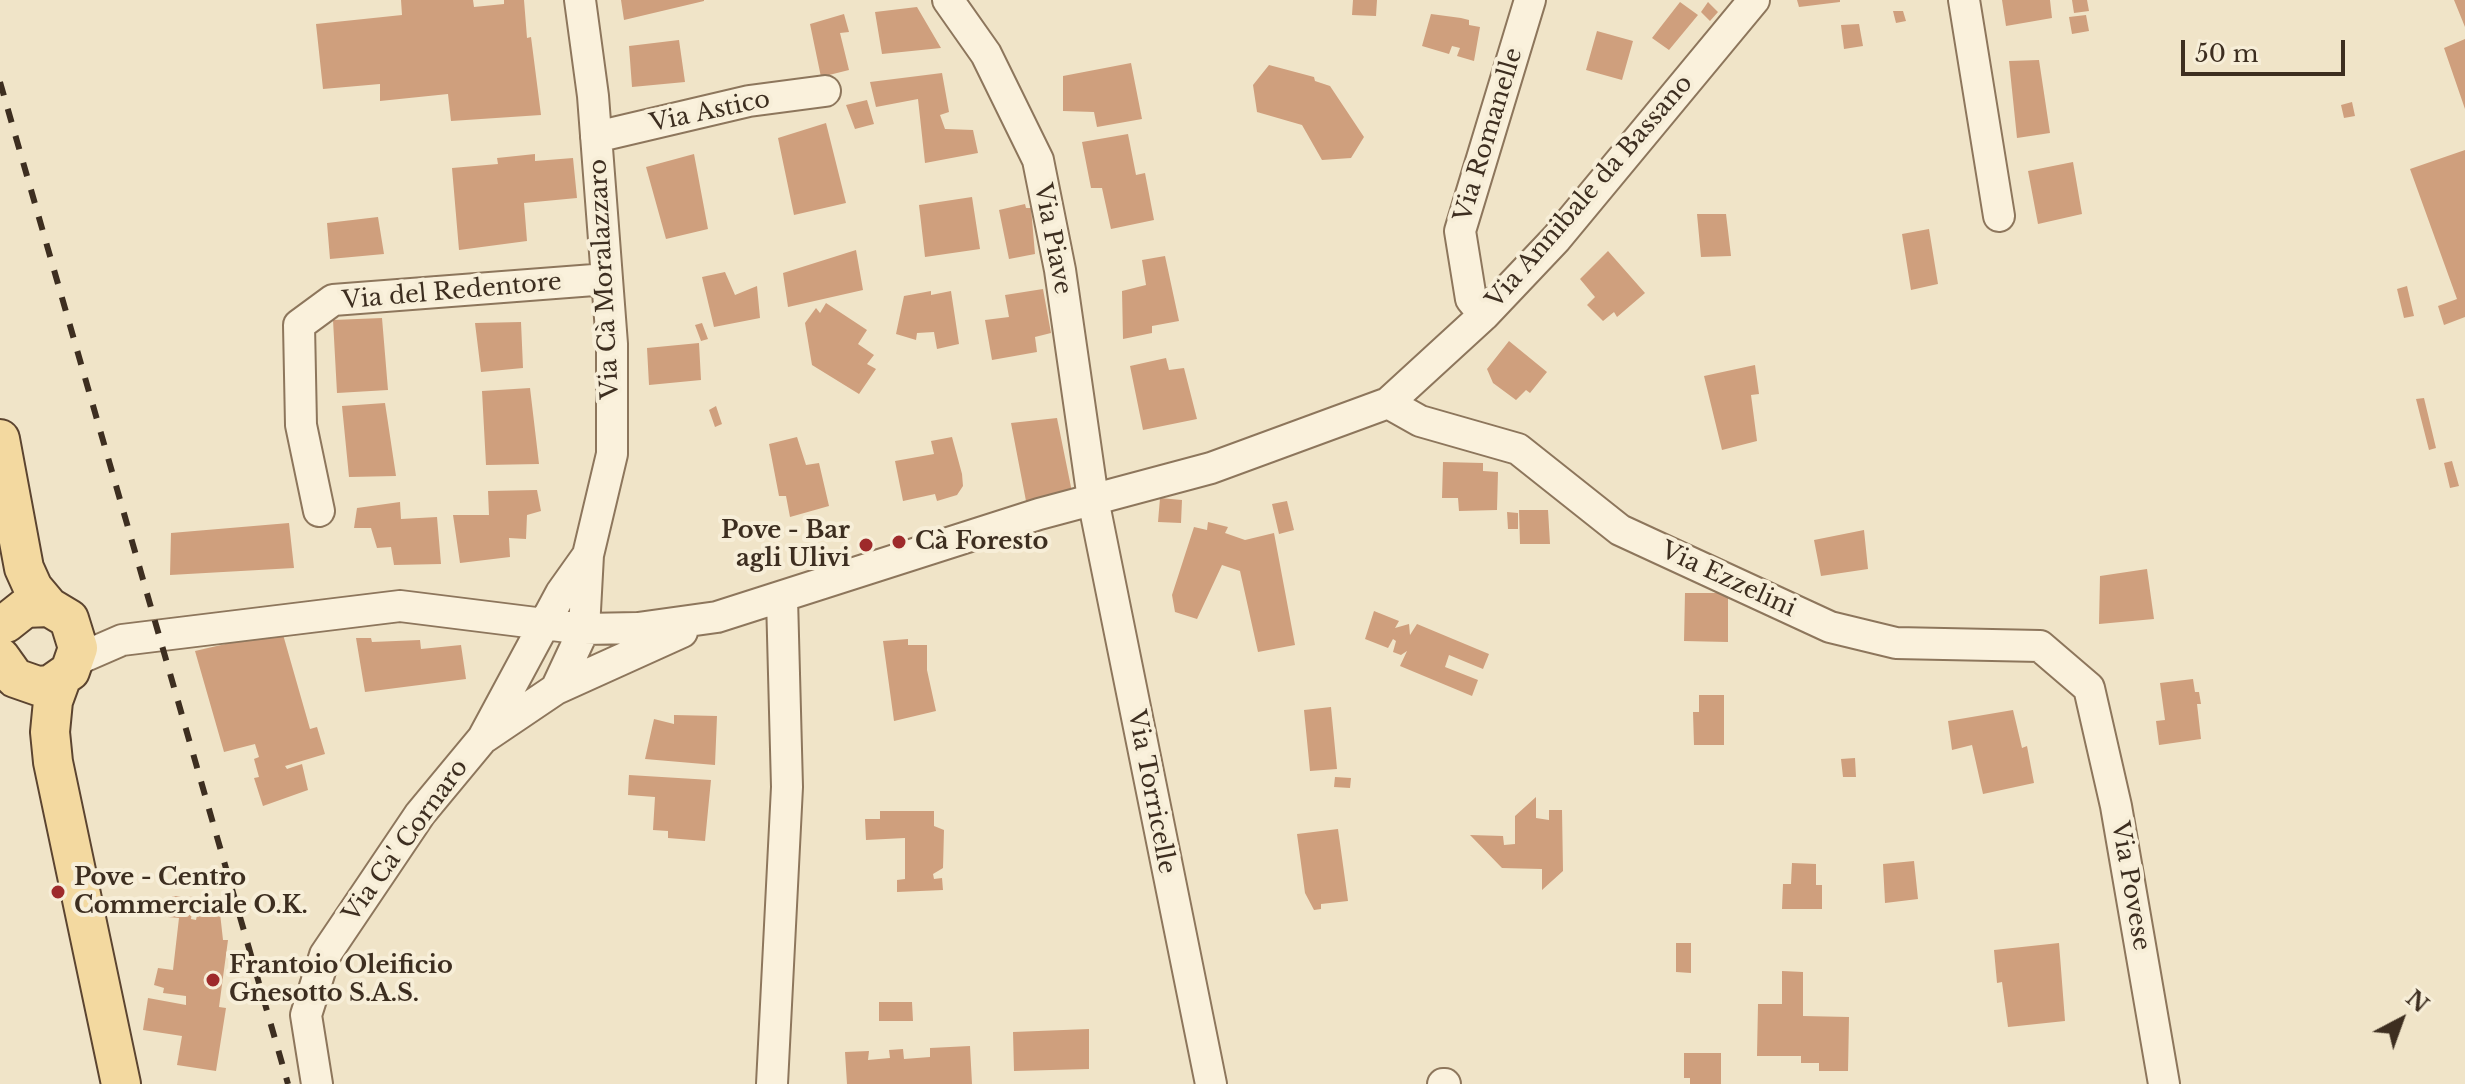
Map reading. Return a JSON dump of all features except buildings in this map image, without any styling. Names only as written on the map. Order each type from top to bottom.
[{"type":"main road","points":[[0,439],[24,568],[33,588],[59,613],[78,638],[68,670],[53,701],[50,732]]},
{"type":"main road","points":[[24,568],[7,649],[37,700],[50,732],[121,1084]]},
{"type":"main road","points":[[7,649],[25,608],[59,613]]},
{"type":"main road","points":[[7,649],[38,686],[68,670]]},
{"type":"street","name":"Via Cà Moralazzaro","points":[[580,0],[596,137],[612,344],[612,454],[588,555],[584,629]]},
{"type":"street","name":"Via Piave","points":[[948,0],[986,54],[1038,160],[1060,270],[1093,499]]},
{"type":"street","name":"Via Romanelle","points":[[1484,315],[1471,299],[1460,231],[1530,0]]},
{"type":"street","name":"Via Annibale da Bassano","points":[[68,670],[122,640],[400,606],[584,629],[638,628],[717,617],[1093,499],[1211,468],[1388,403],[1484,315],[1556,239],[1754,0]]},
{"type":"street","points":[[1964,0],[1999,216]]},
{"type":"street","name":"Via Astico","points":[[596,137],[749,101],[825,91]]},
{"type":"street","name":"Via del Redentore","points":[[319,511],[301,425],[299,325],[333,300],[607,279]]},
{"type":"street","name":"Via Ezzelini","points":[[1388,403],[1420,421],[1518,449],[1620,530],[1830,627],[1896,643],[2040,646],[2089,688]]},
{"type":"street","name":"Via Torricelle","points":[[1093,499],[1211,1084]]},
{"type":"street","name":"Via Cà Moralazzaro","points":[[545,624],[561,593],[588,555]]},
{"type":"street","points":[[772,1084],[787,787],[782,598]]},
{"type":"street","name":"Via Annibale da Bassano","points":[[59,613],[122,640]]},
{"type":"street","name":"Via Ca' Cornaro","points":[[483,738],[556,689],[717,617]]},
{"type":"street","name":"Via Ca' Cornaro","points":[[317,1084],[306,1015],[325,955],[420,814],[483,738],[545,624]]},
{"type":"street","points":[[556,689],[584,629]]},
{"type":"street","name":"Via Povese","points":[[2089,688],[2116,806],[2164,1084]]},
{"type":"railway","points":[[0,82],[288,1084]]},
{"type":"place","name":"Cà Foresto","points":[[899,542]]},
{"type":"place","name":"Pove - Bar agli Ulivi","points":[[866,545]]},
{"type":"place","name":"Pove - Centro Commerciale O.K.","points":[[58,892]]},
{"type":"place","name":"Frantoio Oleificio Gnesotto S.A.S.","points":[[213,980]]}]
